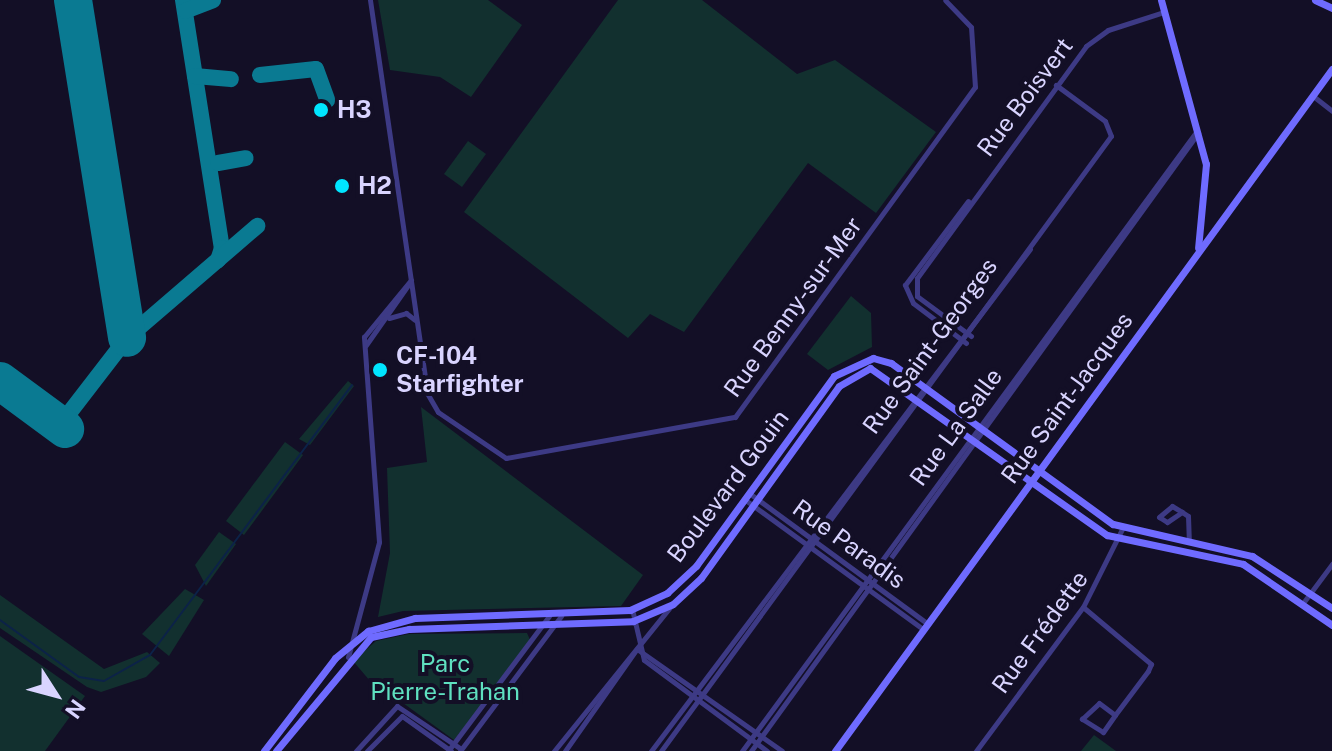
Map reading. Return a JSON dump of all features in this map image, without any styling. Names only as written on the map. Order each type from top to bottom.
[{"type":"street","name":"Rue Benny-sur-Mer","points":[[370,0],[431,405],[500,456],[728,421],[975,87],[971,27],[945,0]]},
{"type":"street","points":[[1161,0],[1200,128],[1207,184],[1196,254]]},
{"type":"street","points":[[1315,0],[1332,8]]},
{"type":"street","name":"Rue Boisvert","points":[[907,291],[908,277],[1099,34],[1164,12]]},
{"type":"street","name":"Rue Saint-Jacques","points":[[835,751],[1332,69]]},
{"type":"street","name":"Rue Saint-Georges","points":[[927,388],[966,343],[1111,136],[1105,121],[1056,85]]},
{"type":"street","points":[[1313,96],[1332,111]]},
{"type":"street","name":"Rue La Salle","points":[[742,751],[1200,128]]},
{"type":"street","name":"Rue La Salle","points":[[751,751],[1191,153],[1200,128]]},
{"type":"street","name":"Rue Boisvert","points":[[914,289],[969,201]]},
{"type":"street","points":[[1133,218],[1139,222]]},
{"type":"street","name":"Rue Saint-Georges","points":[[661,751],[755,631],[869,474],[964,330],[1031,248]]},
{"type":"street","points":[[348,657],[379,542],[362,376],[366,345],[378,318],[411,280]]},
{"type":"street","points":[[366,345],[387,321],[411,280]]},
{"type":"street","points":[[907,291],[914,289],[971,336]]},
{"type":"street","points":[[907,291],[966,343]]},
{"type":"street","points":[[1077,293],[1084,299]]},
{"type":"street","points":[[378,318],[387,321],[406,313],[416,321]]},
{"type":"street","points":[[1332,608],[1286,575],[1244,554],[1123,527],[1039,471],[927,388],[880,359],[849,366],[854,374],[886,373],[1031,481],[1119,539],[1241,564],[1279,586],[1332,625]]},
{"type":"street","name":"Boulevard Gouin","points":[[271,750],[283,725],[354,639],[415,618],[561,616],[632,609],[667,593],[696,566],[821,393],[849,366]]},
{"type":"street","name":"Rue La Salle","points":[[1023,366],[1030,372]]},
{"type":"street","name":"Boulevard Gouin","points":[[271,750],[290,731],[325,677],[371,637],[409,629],[541,628],[633,621],[673,604],[704,573],[829,399],[854,374]]},
{"type":"street","points":[[821,393],[829,399]]},
{"type":"street","name":"Rue Saint-Georges","points":[[651,751],[748,626],[862,470],[920,398]]},
{"type":"street","name":"Rue Saint-Georges","points":[[862,470],[869,474]]},
{"type":"street","name":"Rue Paradis","points":[[747,496],[813,550],[926,626]]},
{"type":"street","name":"Rue Paradis","points":[[755,502],[818,543],[926,626]]},
{"type":"street","name":"Rue La Salle","points":[[919,508],[927,514]]},
{"type":"street","points":[[1182,512],[1190,522],[1189,542]]},
{"type":"street","name":"Rue Frédette","points":[[976,751],[1083,607],[1123,527]]},
{"type":"street","points":[[1241,564],[1244,554]]},
{"type":"street","points":[[1303,603],[1332,564]]},
{"type":"street","points":[[696,566],[704,573]]},
{"type":"street","points":[[1279,586],[1286,575]]},
{"type":"street","points":[[554,751],[673,604]]},
{"type":"street","points":[[1083,607],[1151,664],[1115,715],[1099,734],[1082,719],[1099,703],[1115,715]]},
{"type":"street","points":[[565,751],[636,649],[632,609]]},
{"type":"street","points":[[450,749],[549,616]]},
{"type":"street","points":[[394,706],[396,717],[450,749],[460,750],[561,616]]},
{"type":"street","points":[[748,626],[755,631]]},
{"type":"street","points":[[636,649],[697,688],[782,751]]},
{"type":"street","points":[[636,649],[767,751]]},
{"type":"street","points":[[809,660],[815,665]]},
{"type":"street","points":[[501,682],[508,687]]},
{"type":"street","points":[[394,706],[450,749]]},
{"type":"street","points":[[356,751],[394,706]]},
{"type":"street","points":[[367,751],[396,717]]},
{"type":"street","points":[[576,721],[583,727]]},
{"type":"street","points":[[283,725],[290,731]]},
{"type":"green space","points":[[378,0],[488,0],[522,25],[471,97],[440,77],[390,70]]},
{"type":"green space","points":[[618,0],[702,0],[797,74],[835,60],[936,132],[876,213],[808,163],[684,332],[650,314],[628,338],[464,212]]},
{"type":"green space","points":[[468,141],[486,154],[462,187],[444,174]]},
{"type":"green space","points":[[851,296],[871,313],[872,347],[828,370],[807,354]]},
{"type":"green space","points":[[348,381],[354,386],[310,445],[299,439]]},
{"type":"green space","points":[[421,407],[643,575],[621,606],[403,611],[378,617],[390,553],[387,468],[427,462]]},
{"type":"green space","points":[[285,442],[303,455],[244,535],[226,521]]},
{"type":"green space","points":[[219,532],[236,544],[206,586],[195,565]]},
{"type":"green space","points":[[185,589],[204,600],[169,656],[142,634]]},
{"type":"green space","points":[[0,595],[104,669],[147,652],[160,663],[146,677],[101,692],[87,687],[0,628]]},
{"type":"green space","name":"Parc Pierre-Trahan","points":[[527,633],[531,642],[454,740],[403,703],[388,702],[353,661],[376,641],[409,634]]},
{"type":"green space","points":[[0,636],[85,696],[45,751],[0,751]]},
{"type":"green space","points":[[1094,735],[1116,751],[1081,751]]},
{"type":"waterway","points":[[0,620],[79,677],[104,681],[150,655],[352,385]]},
{"type":"taxiway","points":[[183,0],[222,248],[218,260]]},
{"type":"taxiway","points":[[185,11],[213,0]]},
{"type":"taxiway","points":[[260,75],[316,69],[327,100]]},
{"type":"taxiway","points":[[195,76],[231,79]]},
{"type":"taxiway","points":[[218,163],[246,158]]},
{"type":"taxiway","points":[[60,425],[127,338],[257,226]]},
{"type":"runway","points":[[73,0],[127,338]]},
{"type":"runway","points":[[0,381],[65,429]]},
{"type":"place","name":"H3","points":[[321,110]]},
{"type":"place","name":"H2","points":[[342,186]]},
{"type":"place","name":"CF-104 Starfighter","points":[[380,370]]}]
